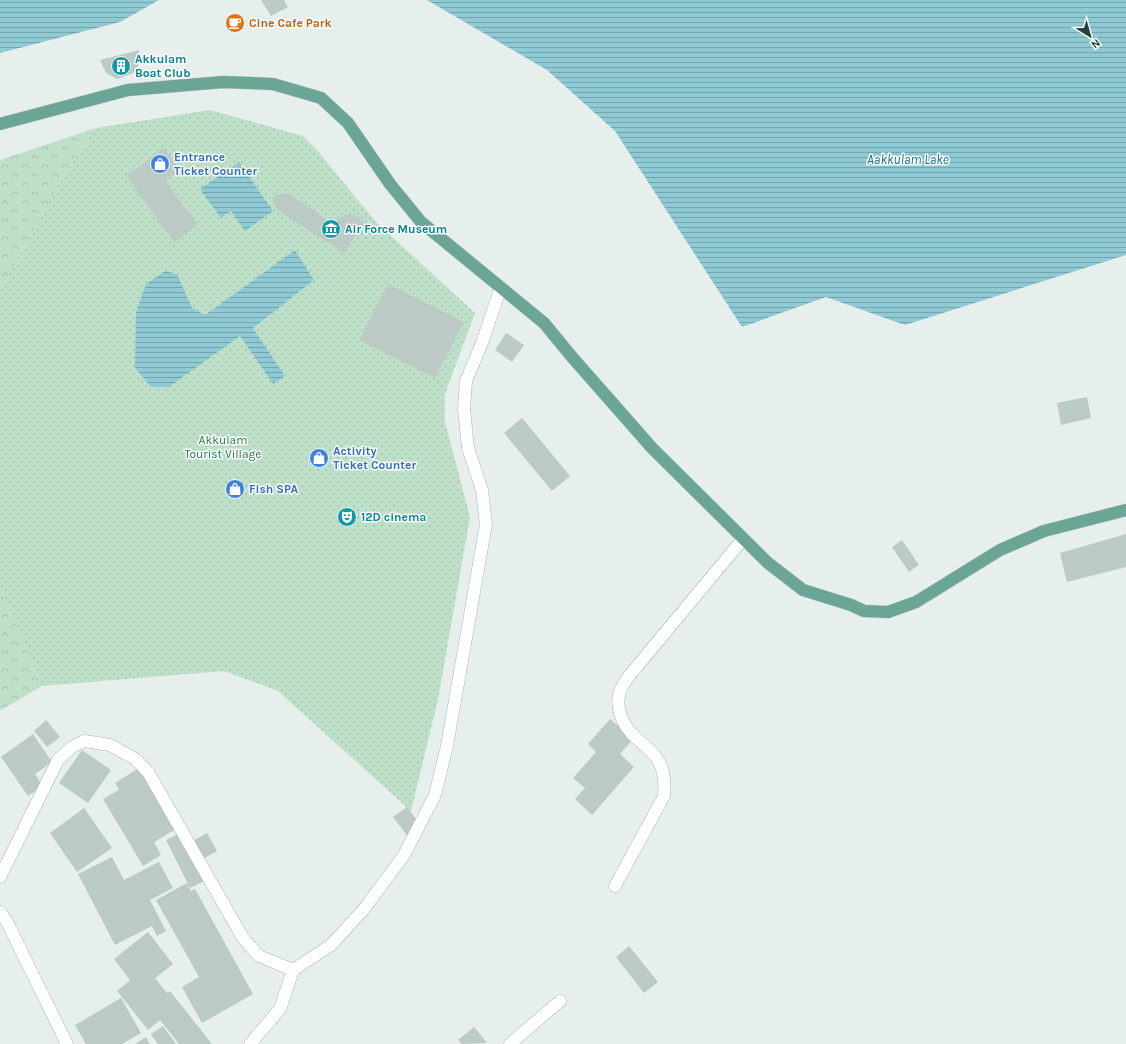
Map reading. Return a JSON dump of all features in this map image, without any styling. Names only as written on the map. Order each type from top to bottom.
[{"type":"main road","points":[[0,124],[128,90],[223,82],[273,84],[320,98],[348,123],[390,184],[421,222],[544,323],[652,448],[768,563],[803,590],[864,611],[888,612],[916,602],[965,570],[1000,550],[1044,531],[1126,510]]},
{"type":"lane","points":[[250,1044],[280,1010],[293,970],[331,945],[364,909],[404,855],[434,795],[448,746],[486,524],[482,490],[468,448],[464,409],[466,381],[482,343],[501,287]]},
{"type":"lane","points":[[616,886],[664,796],[665,783],[659,761],[622,722],[618,706],[620,691],[629,676],[743,538]]},
{"type":"lane","points":[[0,877],[58,760],[72,747],[84,741],[110,746],[135,759],[148,772],[243,938],[259,956],[293,970]]},
{"type":"lane","points":[[0,912],[7,922],[67,1044]]},
{"type":"lane","points":[[510,1044],[560,1001]]},
{"type":"green space","name":"Akkulam Tourist Village","points":[[210,110],[303,136],[317,150],[376,222],[475,313],[445,394],[445,422],[470,517],[438,699],[411,811],[278,691],[224,671],[42,686],[0,586],[0,291],[58,185],[96,128]]},
{"type":"green space","points":[[96,128],[58,185],[0,291],[0,160]]},
{"type":"green space","points":[[0,586],[42,686],[0,711]]},
{"type":"water","points":[[0,0],[159,0],[120,22],[0,53]]},
{"type":"water","name":"Aakkulam Lake","points":[[427,0],[1126,0],[1126,255],[905,325],[826,297],[742,327],[615,131],[547,70]]},
{"type":"water","points":[[239,162],[273,211],[245,231],[231,211],[221,218],[200,189]]},
{"type":"water","points":[[295,250],[314,280],[253,328],[285,376],[273,384],[240,336],[169,387],[151,387],[135,368],[136,312],[146,284],[165,271],[177,274],[192,308],[205,315]]},
{"type":"building","points":[[261,0],[284,0],[288,7],[271,16]]},
{"type":"building","name":"Akkulam Boat Club","points":[[139,50],[138,71],[117,79],[106,73],[100,60]]},
{"type":"building","points":[[164,148],[180,170],[165,181],[198,225],[174,242],[126,176]]},
{"type":"building","points":[[280,194],[290,194],[331,223],[335,222],[346,214],[355,215],[364,222],[344,253],[276,209],[273,199],[275,196]]},
{"type":"building","points":[[388,284],[464,322],[435,378],[359,340]]},
{"type":"building","points":[[506,333],[524,345],[512,362],[495,350]]},
{"type":"building","points":[[1087,397],[1091,418],[1061,425],[1057,403]]},
{"type":"building","points":[[522,418],[570,476],[552,491],[504,433]]},
{"type":"building","points":[[1126,534],[1126,567],[1067,582],[1060,553]]},
{"type":"building","points":[[902,540],[919,565],[909,572],[892,547]]},
{"type":"building","points":[[610,719],[633,739],[620,754],[634,767],[592,815],[575,799],[585,788],[573,778],[596,752],[588,744]]},
{"type":"building","points":[[46,720],[60,737],[47,747],[34,731]]},
{"type":"building","points":[[33,734],[52,762],[35,774],[43,786],[28,796],[1,757]]},
{"type":"building","points":[[82,750],[111,770],[88,803],[59,783]]},
{"type":"building","points":[[139,768],[176,829],[154,842],[161,855],[143,866],[103,799],[119,790],[115,783]]},
{"type":"building","points":[[407,807],[423,828],[409,838],[393,817]]},
{"type":"building","points":[[84,808],[112,848],[77,872],[50,833]]},
{"type":"building","points":[[180,833],[204,881],[190,888],[166,840]]},
{"type":"building","points":[[207,833],[217,851],[203,859],[193,841]]},
{"type":"building","points":[[112,857],[124,880],[159,862],[173,888],[150,900],[166,931],[157,936],[152,926],[115,945],[78,874]]},
{"type":"building","points":[[187,883],[191,891],[195,889],[253,994],[202,1023],[182,987],[199,977],[156,900]]},
{"type":"building","points":[[148,932],[173,964],[155,978],[167,993],[170,991],[212,1044],[179,1044],[160,1020],[148,1030],[117,991],[130,980],[114,959]]},
{"type":"building","points":[[629,946],[658,982],[644,993],[616,957]]},
{"type":"building","points":[[121,998],[141,1033],[122,1044],[86,1044],[75,1025]]},
{"type":"building","points":[[163,1026],[176,1044],[158,1044],[151,1034]]},
{"type":"building","points":[[474,1027],[487,1043],[462,1044],[458,1040]]},
{"type":"building","points":[[146,1037],[150,1044],[135,1044]]},
{"type":"place","name":"Cine Cafe Park","points":[[235,23]]},
{"type":"place","name":"Akkulam Boat Club","points":[[121,66]]},
{"type":"place","name":"Entrance Ticket Counter","points":[[160,164]]},
{"type":"place","name":"Air Force Museum","points":[[331,229]]},
{"type":"place","name":"Activity Ticket Counter","points":[[319,458]]},
{"type":"place","name":"Fish SPA","points":[[235,489]]},
{"type":"place","name":"12D cinema","points":[[347,517]]}]
